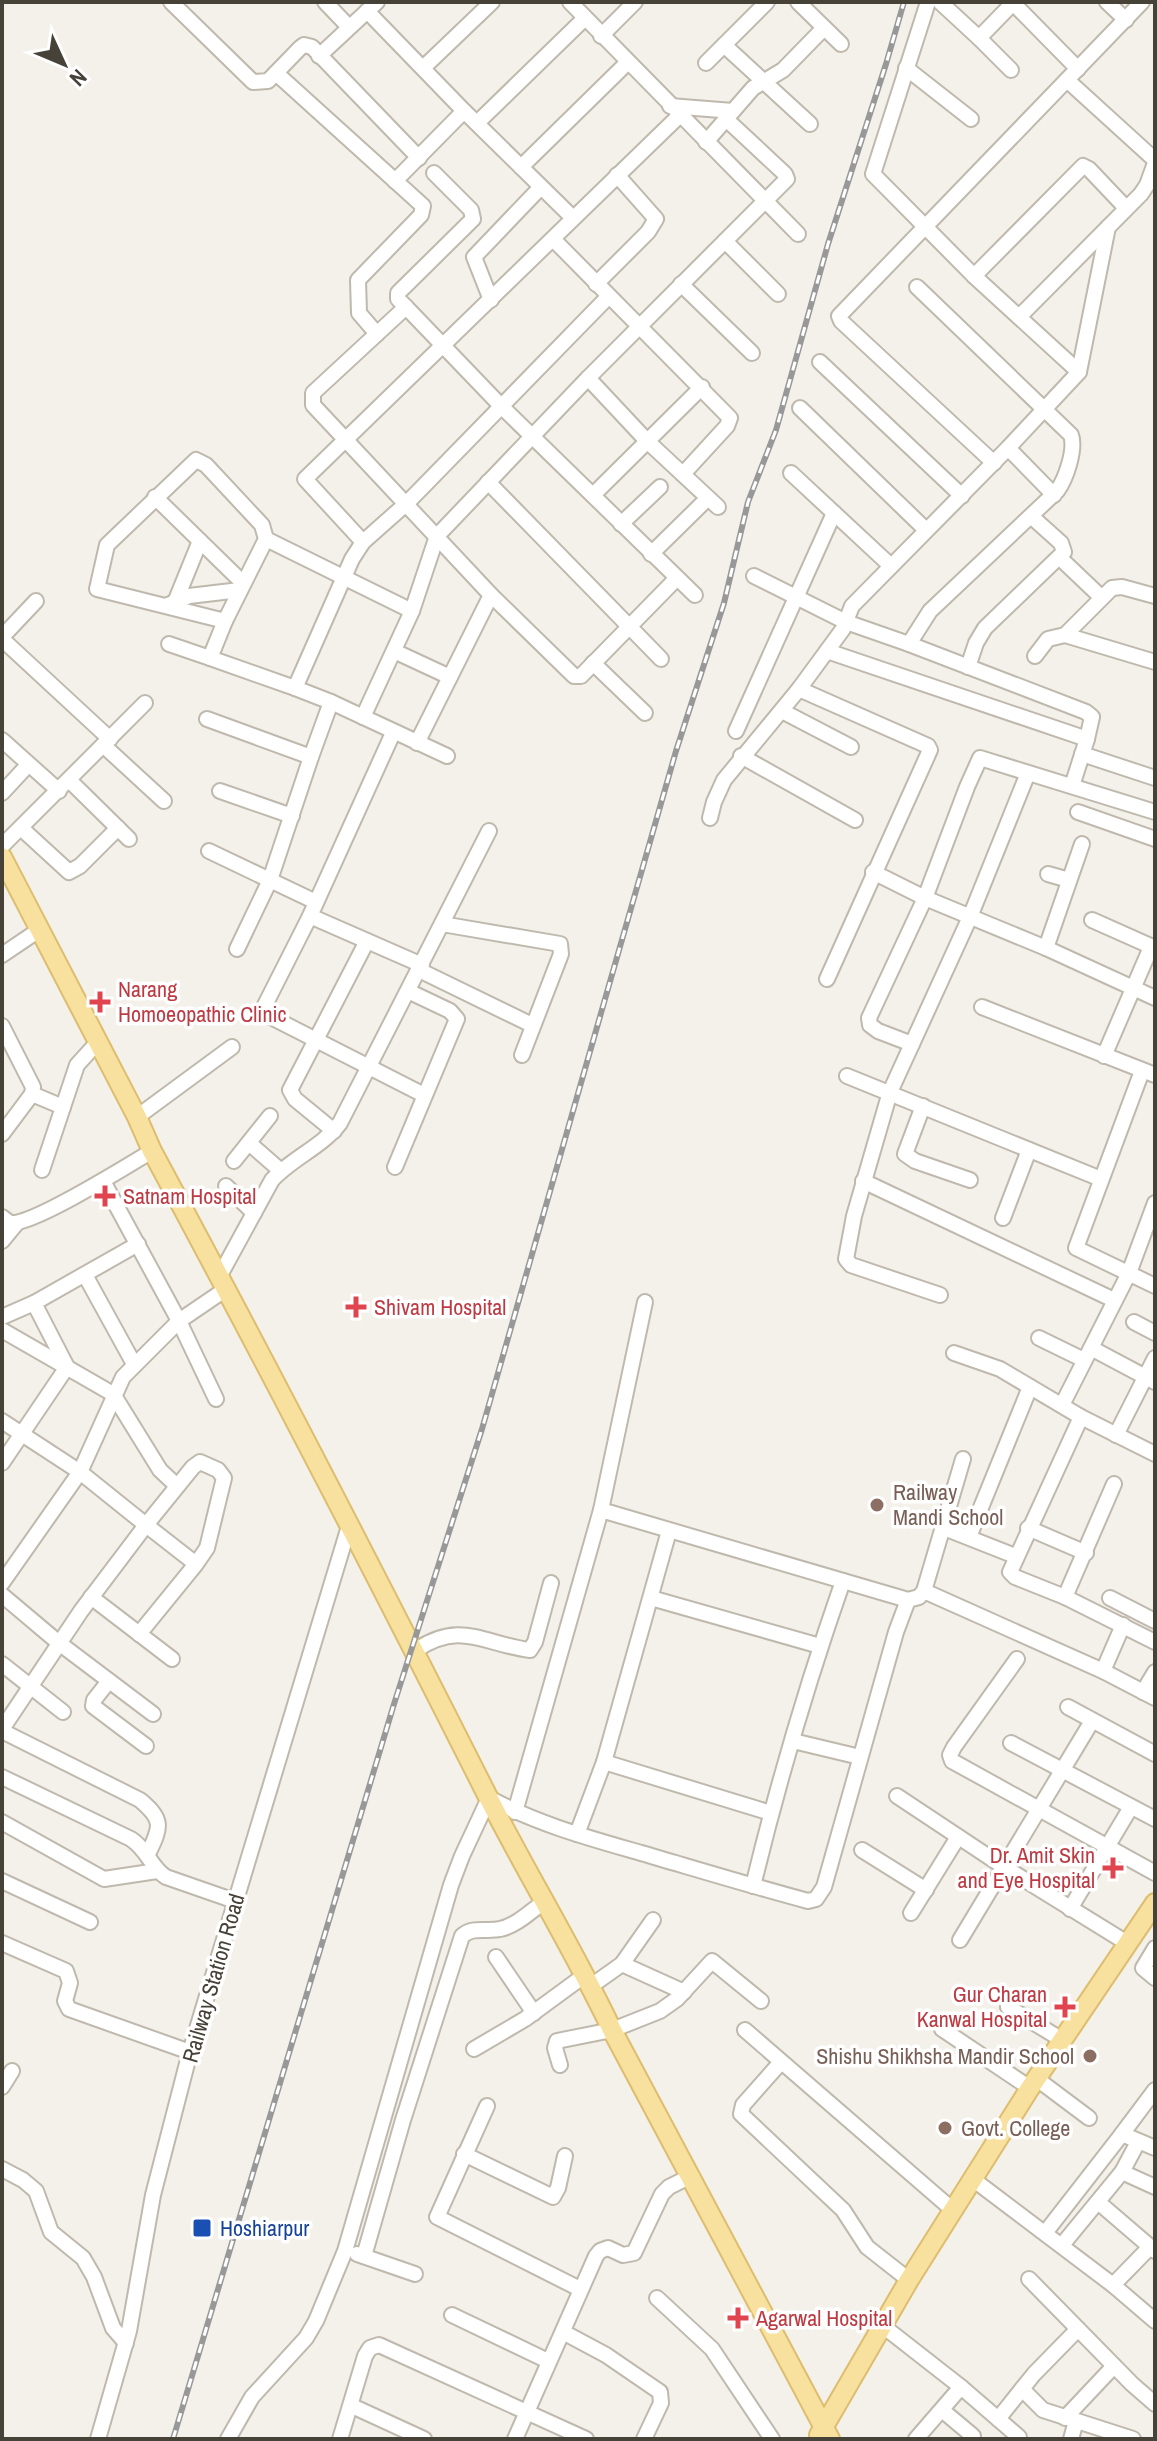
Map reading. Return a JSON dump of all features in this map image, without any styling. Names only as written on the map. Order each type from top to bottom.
[{"type":"main road","points":[[2,857],[152,1151],[350,1523],[489,1798],[588,1980],[823,2435]]},
{"type":"main road","points":[[823,2435],[909,2280],[1033,2084],[1155,1903]]},
{"type":"street","points":[[171,2],[253,82],[268,81],[304,45],[312,47],[419,158]]},
{"type":"street","points":[[325,2],[349,27]]},
{"type":"street","points":[[423,68],[492,2]]},
{"type":"street","points":[[570,2],[798,234]]},
{"type":"street","points":[[601,36],[635,2]]},
{"type":"street","points":[[706,63],[767,2]]},
{"type":"street","points":[[798,2],[841,44]]},
{"type":"street","points":[[928,2],[873,174],[974,276],[1079,372]]},
{"type":"street","points":[[940,2],[1011,70]]},
{"type":"street","points":[[979,38],[1014,2],[1078,69]]},
{"type":"street","points":[[1107,2],[1126,20]]},
{"type":"street","points":[[994,463],[839,316],[1142,2]]},
{"type":"street","points":[[319,56],[372,7],[423,68],[573,218]]},
{"type":"street","points":[[477,123],[584,19]]},
{"type":"street","points":[[706,142],[753,88],[783,70],[824,28]]},
{"type":"street","points":[[724,45],[810,124]]},
{"type":"street","points":[[521,167],[628,62]]},
{"type":"street","points":[[906,68],[971,119]]},
{"type":"street","points":[[276,73],[420,202],[424,210],[358,280],[359,313],[377,334]]},
{"type":"street","points":[[1019,317],[1147,185],[1155,162],[1067,80]]},
{"type":"street","points":[[395,181],[464,111]]},
{"type":"street","points":[[363,717],[412,611],[437,536],[588,378],[785,182],[787,176],[729,115],[675,111]]},
{"type":"street","points":[[363,542],[305,479],[553,239],[675,111]]},
{"type":"street","points":[[974,276],[1083,166],[1126,208]]},
{"type":"street","points":[[434,173],[471,210],[473,219],[400,289],[397,296],[502,407],[695,595]]},
{"type":"street","points":[[596,284],[648,232],[656,219],[617,175]]},
{"type":"street","points":[[491,300],[475,263],[476,253],[540,188]]},
{"type":"street","points":[[710,818],[724,780],[827,651],[846,622],[852,606],[1079,372],[1108,226]]},
{"type":"street","points":[[553,239],[727,414],[730,422],[683,474]]},
{"type":"street","points":[[725,241],[778,294]]},
{"type":"street","points":[[681,284],[752,353]]},
{"type":"street","points":[[909,644],[930,611],[1054,495],[1062,484],[1073,440],[917,287]]},
{"type":"street","points":[[295,688],[352,559],[363,542],[407,503],[608,297]]},
{"type":"street","points":[[406,307],[318,388],[311,399],[345,440],[491,595],[574,676],[581,676],[677,578]]},
{"type":"street","points":[[820,362],[962,496]]},
{"type":"street","points":[[588,378],[647,441],[713,503],[651,554]]},
{"type":"street","points":[[593,495],[702,387]]},
{"type":"street","points":[[800,408],[926,530]]},
{"type":"street","points":[[1008,448],[1054,495]]},
{"type":"street","points":[[210,658],[266,539],[262,525],[201,461],[191,463],[104,549],[97,589],[172,603],[225,621]]},
{"type":"street","points":[[791,473],[891,566]]},
{"type":"street","points":[[488,482],[661,659]]},
{"type":"street","points":[[621,524],[660,487]]},
{"type":"street","points":[[155,497],[241,587]]},
{"type":"street","points":[[736,731],[834,513]]},
{"type":"street","points":[[968,667],[985,628],[1064,552],[1061,543],[1032,517]]},
{"type":"street","points":[[266,539],[412,611]]},
{"type":"street","points":[[172,603],[200,541]]},
{"type":"street","points":[[1060,558],[1101,597]]},
{"type":"street","points":[[754,576],[846,622],[1090,714],[1092,720],[1072,786]]},
{"type":"street","points":[[1065,635],[1101,597],[1117,586],[1155,596]]},
{"type":"street","points":[[172,603],[189,596],[241,587]]},
{"type":"street","points":[[417,743],[491,595]]},
{"type":"street","points":[[36,601],[2,638],[164,801]]},
{"type":"street","points":[[1035,656],[1048,639],[1065,635],[1155,662]]},
{"type":"street","points":[[169,644],[331,702],[447,756]]},
{"type":"street","points":[[394,651],[450,677]]},
{"type":"street","points":[[827,651],[1087,739]]},
{"type":"street","points":[[593,663],[645,713]]},
{"type":"street","points":[[799,689],[928,746],[930,750],[827,979]]},
{"type":"street","points":[[237,949],[270,880],[331,702]]},
{"type":"street","points":[[2,846],[145,703]]},
{"type":"street","points":[[782,711],[851,747]]},
{"type":"street","points":[[207,719],[311,757]]},
{"type":"street","points":[[393,733],[313,909],[263,1009],[269,1016],[424,1095]]},
{"type":"street","points":[[2,740],[28,765],[64,786],[129,839]]},
{"type":"street","points":[[1082,754],[1155,778]]},
{"type":"street","points":[[741,756],[855,820]]},
{"type":"street","points":[[912,1044],[878,1031],[870,1025],[869,1018],[925,898],[978,760],[986,758],[1155,812]]},
{"type":"street","points":[[2,793],[28,765]]},
{"type":"street","points":[[940,1295],[848,1263],[846,1254],[863,1181],[890,1092],[970,917],[1028,773]]},
{"type":"street","points":[[220,791],[292,816]]},
{"type":"street","points":[[1078,812],[1155,839]]},
{"type":"street","points":[[21,828],[69,872],[80,866],[118,828]]},
{"type":"street","points":[[2,1583],[8,1562],[80,1472],[113,1394],[134,1364],[222,1283],[265,1191],[281,1171],[334,1131],[489,831]]},
{"type":"street","points":[[1046,948],[1082,844]]},
{"type":"street","points":[[209,851],[270,880],[367,941],[532,1025]]},
{"type":"street","points":[[873,872],[925,898],[1155,998]]},
{"type":"street","points":[[1048,874],[1069,880]]},
{"type":"street","points":[[1092,920],[1153,948],[1131,989],[1104,1056]]},
{"type":"street","points":[[442,924],[560,944],[561,954],[522,1055]]},
{"type":"street","points":[[2,955],[39,930]]},
{"type":"street","points":[[334,1131],[295,1099],[290,1090],[367,941]]},
{"type":"street","points":[[395,1167],[457,1019],[450,1011],[408,991]]},
{"type":"street","points":[[982,1007],[1149,1073],[1101,1179],[1076,1248],[1155,1286]]},
{"type":"street","points":[[2,1026],[31,1081],[32,1094],[5,1126]]},
{"type":"street","points":[[42,1170],[80,1060],[97,1043]]},
{"type":"street","points":[[137,1117],[232,1047]]},
{"type":"street","points":[[847,1076],[1101,1179]]},
{"type":"street","points":[[32,1094],[63,1107]]},
{"type":"street","points":[[923,1106],[905,1154],[915,1161],[970,1180]]},
{"type":"street","points":[[234,1161],[270,1116]]},
{"type":"street","points":[[249,1143],[281,1171]]},
{"type":"street","points":[[1003,1218],[1029,1150]]},
{"type":"street","points":[[2,1241],[9,1221],[103,1181],[152,1151]]},
{"type":"street","points":[[103,1181],[179,1321],[216,1399]]},
{"type":"street","points":[[863,1181],[1114,1300]]},
{"type":"street","points":[[226,1186],[254,1213]]},
{"type":"street","points":[[1062,1405],[1129,1273],[1155,1203]]},
{"type":"street","points":[[2,1317],[34,1303],[138,1244]]},
{"type":"street","points":[[85,1275],[134,1364]]},
{"type":"street","points":[[515,1812],[601,1510],[645,1302]]},
{"type":"street","points":[[34,1303],[67,1367]]},
{"type":"street","points":[[1134,1322],[1155,1333]]},
{"type":"street","points":[[2,1330],[113,1394],[160,1470],[177,1486]]},
{"type":"street","points":[[1039,1338],[1150,1379]]},
{"type":"street","points":[[954,1353],[1000,1369],[1081,1417],[1155,1454]]},
{"type":"street","points":[[1116,1435],[1150,1379],[1155,1358]]},
{"type":"street","points":[[2,1463],[67,1367]]},
{"type":"street","points":[[969,1537],[1030,1387]]},
{"type":"street","points":[[1081,1417],[1015,1556],[1010,1568],[1011,1575],[1065,1597],[1155,1642]]},
{"type":"street","points":[[2,1421],[80,1472],[196,1564]]},
{"type":"street","points":[[601,1510],[908,1600],[919,1597],[924,1591],[963,1459]]},
{"type":"street","points":[[139,1634],[207,1548],[224,1478],[218,1470],[200,1462],[177,1486],[91,1597],[2,1730],[149,1807],[158,1820],[159,1828],[148,1854]]},
{"type":"street","points":[[1065,1597],[1114,1484]]},
{"type":"street","name":"Railway Station Road","points":[[98,2439],[126,2343],[153,2195],[190,2052],[350,1523]]},
{"type":"street","points":[[944,1528],[1015,1556]]},
{"type":"street","points":[[1028,1528],[1086,1553]]},
{"type":"street","points":[[577,1834],[604,1762],[669,1531]]},
{"type":"street","points":[[753,1886],[820,1646],[843,1581]]},
{"type":"street","points":[[416,1650],[433,1639],[457,1634],[530,1650],[551,1583]]},
{"type":"street","points":[[924,1591],[1103,1671],[1149,1695],[1155,1672]]},
{"type":"street","points":[[2,1595],[59,1643],[153,1714]]},
{"type":"street","points":[[91,1597],[172,1659]]},
{"type":"street","points":[[651,1598],[820,1646]]},
{"type":"street","points":[[1110,1598],[1155,1621]]},
{"type":"street","points":[[228,2439],[252,2397],[306,2338],[345,2251],[451,1885],[489,1798],[515,1812],[577,1834],[808,1901],[816,1899],[908,1600]]},
{"type":"street","points":[[1103,1671],[1123,1625]]},
{"type":"street","points":[[1017,1659],[950,1755],[957,1766],[1155,1873]]},
{"type":"street","points":[[5,1672],[63,1712]]},
{"type":"street","points":[[109,1681],[93,1706],[146,1746]]},
{"type":"street","points":[[1068,1707],[1155,1754]]},
{"type":"street","points":[[960,1940],[1092,1721]]},
{"type":"street","points":[[793,1741],[860,1757]]},
{"type":"street","points":[[1011,1743],[1155,1819]]},
{"type":"street","points":[[604,1762],[771,1813]]},
{"type":"street","points":[[2,1777],[137,1843],[148,1854],[157,1871],[178,1883],[235,1901]]},
{"type":"street","points":[[897,1796],[1070,1909],[1132,1936],[1155,1940]]},
{"type":"street","points":[[1070,1909],[1131,1807]]},
{"type":"street","points":[[2,1822],[104,1879],[157,1871]]},
{"type":"street","points":[[911,1913],[958,1837]]},
{"type":"street","points":[[862,1850],[926,1890]]},
{"type":"street","points":[[2,1881],[90,1922]]},
{"type":"street","points":[[364,2256],[403,2120],[462,1936],[470,1930],[507,1927],[545,1901]]},
{"type":"street","points":[[474,2049],[588,1980],[622,1964],[653,1920]]},
{"type":"street","points":[[2,1943],[66,1971],[70,1983],[65,2001],[69,2009],[190,2052]]},
{"type":"street","points":[[1155,1948],[1143,1968],[1155,1978]]},
{"type":"street","points":[[496,1957],[534,2013]]},
{"type":"street","points":[[560,2065],[555,2048],[557,2041],[612,2030],[660,2011],[684,1992],[712,1961],[761,2001]]},
{"type":"street","points":[[622,1964],[684,1992]]},
{"type":"street","points":[[1008,2007],[1064,2041]]},
{"type":"street","points":[[942,2029],[1089,2118]]},
{"type":"street","points":[[745,2030],[954,2211]]},
{"type":"street","points":[[781,2062],[743,2105],[741,2114],[843,2210],[867,2247],[909,2280]]},
{"type":"street","points":[[2,2087],[12,2071]]},
{"type":"street","points":[[1045,2233],[1155,2090]]},
{"type":"street","points":[[487,2106],[437,2219],[580,2289]]},
{"type":"street","points":[[1122,2134],[1155,2148]]},
{"type":"street","points":[[1062,2245],[1122,2172],[1138,2142]]},
{"type":"street","points":[[464,2154],[553,2197],[565,2156]]},
{"type":"street","points":[[2,2169],[23,2180],[39,2196],[51,2232],[83,2258],[94,2277],[113,2328],[126,2343]]},
{"type":"street","points":[[1122,2172],[1155,2187]]},
{"type":"street","points":[[515,2439],[580,2289],[600,2251],[608,2248],[623,2255],[634,2253],[662,2194],[689,2177]]},
{"type":"street","points":[[974,2180],[1062,2245],[1155,2321]]},
{"type":"street","points":[[1098,2202],[1152,2249],[1113,2285]]},
{"type":"street","points":[[345,2251],[415,2274]]},
{"type":"street","points":[[1029,2279],[1155,2404]]},
{"type":"street","points":[[657,2298],[712,2349],[772,2439]]},
{"type":"street","points":[[452,2315],[548,2361]]},
{"type":"street","points":[[883,2326],[1019,2437]]},
{"type":"street","points":[[942,2410],[974,2437],[1078,2329]]},
{"type":"street","points":[[563,2332],[606,2355],[660,2392],[661,2403],[644,2439]]},
{"type":"street","points":[[340,2439],[365,2356],[370,2348],[379,2345],[586,2439]]},
{"type":"street","points":[[1071,2439],[1070,2420],[1114,2366]]},
{"type":"street","points":[[916,2439],[961,2387]]},
{"type":"street","points":[[1022,2389],[1043,2410],[1133,2439]]},
{"type":"street","points":[[352,2406],[424,2439]]},
{"type":"railway","points":[[173,2439],[394,1704],[482,1429],[676,751],[724,603],[748,502],[776,430],[828,244],[904,2]]},
{"type":"place","name":"Narang Homoeopathic Clinic","points":[[100,1002]]},
{"type":"place","name":"Satnam Hospital","points":[[105,1196]]},
{"type":"place","name":"Shivam Hospital","points":[[356,1307]]},
{"type":"place","name":"Railway Mandi School","points":[[877,1505]]},
{"type":"place","name":"Dr. Amit Skin and Eye Hospital","points":[[1113,1868]]},
{"type":"place","name":"Gur Charan Kanwal Hospital","points":[[1065,2007]]},
{"type":"place","name":"Shishu Shikhsha Mandir School","points":[[1090,2056]]},
{"type":"place","name":"Govt. College","points":[[945,2128]]},
{"type":"place","name":"Hoshiarpur","points":[[202,2228]]},
{"type":"place","name":"Agarwal Hospital","points":[[738,2318]]}]
